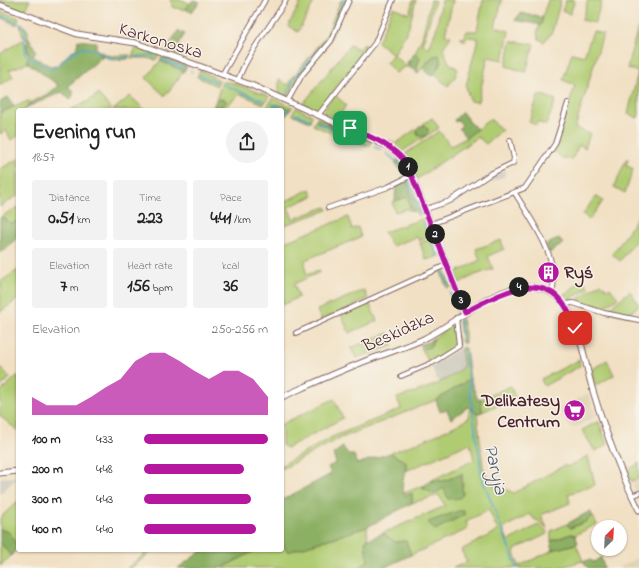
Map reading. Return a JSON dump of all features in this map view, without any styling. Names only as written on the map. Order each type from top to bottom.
[{"type":"street","name":"Karkonoska","points":[[222,75],[265,0]]},
{"type":"street","points":[[238,80],[250,53],[275,19],[286,0]]},
{"type":"street","points":[[288,100],[302,75],[331,41],[349,0]]},
{"type":"street","points":[[320,114],[375,42],[393,0]]},
{"type":"street","name":"Karkonoska","points":[[0,5],[70,32],[136,43],[238,80],[320,114],[389,147],[402,158],[412,175],[465,312]]},
{"type":"street","points":[[432,224],[525,188],[554,144],[568,103]]},
{"type":"street","points":[[426,210],[446,204],[490,174],[511,164],[514,158],[510,140]]},
{"type":"street","points":[[328,208],[388,187],[412,175]]},
{"type":"street","points":[[515,193],[544,244],[552,273],[552,292]]},
{"type":"street","points":[[296,333],[446,265]]},
{"type":"street","name":"Beskidzka","points":[[284,396],[335,373],[420,341],[465,312],[504,293],[522,287],[538,287],[552,292],[565,304],[574,324],[598,406],[632,496],[639,510]]},
{"type":"street","points":[[565,304],[573,303],[604,313],[639,320]]},
{"type":"street","points":[[401,376],[432,363],[459,346],[460,341],[456,318]]},
{"type":"street","points":[[0,472],[16,471]]},
{"type":"street","points":[[632,496],[639,493]]},
{"type":"shaded area","points":[[506,169],[505,176],[492,182],[489,177]]},
{"type":"shaded area","points":[[461,348],[464,366],[439,384],[431,366]]},
{"type":"shaded area","points":[[588,394],[596,417],[575,428],[571,428],[566,423],[559,408]]},
{"type":"shaded area","points":[[16,477],[15,480],[0,494],[0,478]]},
{"type":"shaded area","points":[[639,478],[639,491],[636,493],[631,481]]},
{"type":"shaded area","points":[[639,557],[639,568],[618,568],[637,558]]},
{"type":"green space","points":[[0,0],[30,0],[24,12],[0,2]]},
{"type":"green space","points":[[169,0],[183,0],[190,4],[184,10],[172,7],[172,2]]},
{"type":"green space","points":[[193,0],[200,2],[191,12],[185,9]]},
{"type":"green space","points":[[302,0],[315,0],[298,32],[288,26]]},
{"type":"green space","points":[[341,0],[347,0],[331,38],[301,74],[287,97],[279,94],[279,79],[287,85],[326,36]]},
{"type":"green space","points":[[413,0],[416,0],[409,27],[394,55],[405,65],[409,60],[409,67],[404,67],[396,73],[386,63],[393,54],[378,42],[393,7],[409,14]]},
{"type":"green space","points":[[431,0],[435,0],[423,45],[429,48],[436,30],[442,0],[453,0],[445,35],[451,36],[443,48],[449,63],[458,69],[455,77],[448,86],[434,74],[441,63],[433,56],[418,73],[417,67],[420,57],[415,53],[422,38]]},
{"type":"green space","points":[[483,0],[502,0],[495,27],[509,31],[503,60],[488,57],[478,102],[470,101],[466,86],[478,38],[468,37],[465,41],[460,38],[464,38],[467,31],[477,31]]},
{"type":"green space","points":[[548,0],[561,0],[552,32],[544,42],[539,39],[537,33]]},
{"type":"green space","points":[[566,0],[575,0],[570,14],[562,11]]},
{"type":"green space","points":[[588,0],[602,0],[595,23],[582,20]]},
{"type":"green space","points":[[0,11],[19,18],[16,25],[0,17]]},
{"type":"green space","points":[[521,13],[543,18],[541,25],[515,20]]},
{"type":"green space","points":[[22,23],[28,31],[28,40],[23,37],[20,27]]},
{"type":"green space","points":[[638,27],[639,115],[638,118],[628,114],[638,72],[627,68]]},
{"type":"green space","points":[[178,31],[185,34],[179,43],[173,39]]},
{"type":"green space","points":[[593,31],[603,34],[575,128],[590,134],[585,148],[579,145],[572,159],[562,158],[554,151],[575,85],[563,80],[572,53],[584,56]]},
{"type":"green space","points":[[29,38],[36,51],[33,56],[49,65],[57,65],[69,53],[77,48],[78,40],[96,42],[96,49],[99,51],[98,53],[103,56],[68,86],[73,91],[73,95],[70,100],[62,92],[25,108],[51,92],[58,85],[28,63],[27,59],[30,55],[27,45]]},
{"type":"green space","points":[[173,39],[179,43],[181,51],[179,56],[166,50]]},
{"type":"green space","points":[[22,40],[27,44],[27,52],[30,55],[27,59],[28,63],[9,70],[13,77],[0,85],[0,54]]},
{"type":"green space","points":[[511,41],[534,44],[526,72],[506,66]]},
{"type":"green space","points":[[365,44],[365,54],[340,82],[319,111],[303,104],[350,45],[358,49]]},
{"type":"green space","points":[[136,48],[159,55],[156,60],[131,58]]},
{"type":"green space","points":[[99,51],[110,56],[130,55],[128,59],[112,60],[98,53]]},
{"type":"green space","points":[[415,53],[420,57],[417,67],[418,73],[409,67],[409,60]]},
{"type":"green space","points":[[439,55],[441,63],[434,74],[429,75],[423,68],[433,56]]},
{"type":"green space","points":[[162,57],[187,66],[184,71],[160,61]]},
{"type":"green space","points":[[160,61],[184,71],[165,96],[146,78]]},
{"type":"green space","points":[[200,70],[219,80],[217,86],[197,77]]},
{"type":"green space","points":[[222,82],[230,82],[269,96],[264,104],[240,94],[225,107],[226,108],[212,108],[223,106],[222,99],[216,100]]},
{"type":"green space","points":[[98,94],[110,108],[74,108],[87,102]]},
{"type":"green space","points":[[539,94],[556,100],[546,125],[537,122],[536,125],[529,122]]},
{"type":"green space","points":[[335,95],[346,105],[338,118],[324,114],[323,111]]},
{"type":"green space","points":[[130,96],[143,108],[115,108]]},
{"type":"green space","points":[[8,97],[14,106],[0,113],[0,102]]},
{"type":"green space","points":[[273,98],[293,107],[291,109],[276,104],[271,108],[267,107]]},
{"type":"green space","points":[[222,99],[227,101],[223,106],[213,107],[216,100]]},
{"type":"green space","points":[[28,101],[31,102],[25,108],[16,108],[16,137],[11,140],[6,130],[0,134],[0,113]]},
{"type":"green space","points":[[276,104],[291,109],[285,117],[284,108],[271,108]]},
{"type":"green space","points":[[296,108],[312,115],[310,122],[292,114]]},
{"type":"green space","points":[[462,112],[477,129],[466,138],[459,128],[462,125],[458,120],[455,122],[454,120]]},
{"type":"green space","points":[[317,117],[340,128],[338,130],[315,121]]},
{"type":"green space","points":[[432,118],[439,128],[401,152],[387,143],[389,140],[395,144],[416,129],[418,136],[429,130],[423,124]]},
{"type":"green space","points":[[490,119],[502,130],[486,144],[478,137],[417,179],[405,154],[439,131],[451,146],[466,138]]},
{"type":"green space","points":[[315,121],[345,130],[342,138],[313,125]]},
{"type":"green space","points":[[422,125],[426,127],[428,131],[426,135],[422,137],[418,135],[416,131],[418,127]]},
{"type":"green space","points":[[351,132],[372,142],[369,147],[348,138]]},
{"type":"green space","points":[[627,158],[628,160],[626,166],[632,168],[633,170],[625,193],[614,187]]},
{"type":"green space","points":[[398,159],[406,170],[403,174],[395,162]]},
{"type":"green space","points":[[16,160],[16,196],[0,207],[0,169]]},
{"type":"green space","points":[[410,179],[416,193],[412,196],[416,196],[419,202],[410,197],[410,188],[406,181]]},
{"type":"green space","points":[[406,181],[410,188],[410,197],[419,202],[422,211],[419,216],[410,207],[407,197],[395,201],[396,185]]},
{"type":"green space","points":[[310,189],[313,196],[288,207],[293,219],[326,207],[328,210],[284,225],[284,202]]},
{"type":"green space","points":[[596,196],[603,201],[589,220],[583,214]]},
{"type":"green space","points":[[408,197],[410,207],[414,212],[407,209],[395,212],[392,202]]},
{"type":"green space","points":[[16,208],[16,222],[11,224],[2,216]]},
{"type":"green space","points":[[639,214],[639,237],[620,261],[612,254]]},
{"type":"green space","points":[[2,216],[11,224],[16,222],[16,239],[0,252],[0,218]]},
{"type":"green space","points":[[348,217],[352,229],[358,227],[361,237],[305,260],[306,275],[319,270],[320,272],[294,284],[299,297],[284,304],[284,242]]},
{"type":"green space","points":[[425,218],[432,235],[419,241],[417,237],[392,246],[384,232]]},
{"type":"green space","points":[[433,238],[440,256],[426,260],[420,243]]},
{"type":"green space","points":[[559,238],[563,244],[549,253],[546,245]]},
{"type":"green space","points":[[501,240],[504,249],[488,256],[493,269],[475,275],[459,283],[455,273],[480,260],[476,249]]},
{"type":"green space","points":[[444,269],[451,287],[447,288],[440,270]]},
{"type":"green space","points":[[16,271],[16,300],[0,312],[0,293],[2,291],[0,282]]},
{"type":"green space","points":[[583,280],[589,288],[567,301],[562,296]]},
{"type":"green space","points":[[601,283],[607,289],[610,288],[618,298],[600,310],[580,302],[578,299]]},
{"type":"green space","points":[[364,290],[368,299],[321,320],[317,310]]},
{"type":"green space","points":[[630,291],[639,305],[627,316],[606,311]]},
{"type":"green space","points":[[369,303],[377,321],[349,333],[341,314]]},
{"type":"green space","points":[[462,319],[465,333],[465,343],[462,343],[459,321]]},
{"type":"green space","points":[[453,324],[458,343],[456,347],[429,363],[422,349],[430,347],[434,338]]},
{"type":"green space","points":[[388,333],[393,346],[356,358],[351,348]]},
{"type":"green space","points":[[434,338],[430,347],[422,349],[420,344],[430,342],[430,340]]},
{"type":"green space","points":[[461,348],[466,348],[470,379],[436,400],[336,440],[284,468],[284,464],[332,437],[401,409],[397,398],[441,382],[464,366]]},
{"type":"green space","points":[[579,360],[580,366],[544,386],[541,379]]},
{"type":"green space","points":[[607,360],[614,375],[595,386],[591,370]]},
{"type":"green space","points":[[0,366],[10,378],[0,387]]},
{"type":"green space","points":[[16,377],[16,429],[0,416],[0,392]]},
{"type":"green space","points":[[470,379],[478,400],[481,399],[482,412],[477,414],[468,407],[451,419],[447,410],[440,412],[436,400]]},
{"type":"green space","points":[[511,386],[515,398],[482,412],[481,399]]},
{"type":"green space","points":[[334,399],[343,418],[287,448],[284,446],[284,423]]},
{"type":"green space","points":[[470,408],[477,414],[483,466],[488,481],[514,493],[565,465],[567,467],[588,456],[595,485],[568,494],[570,503],[541,515],[547,528],[535,520],[530,514],[503,528],[508,541],[538,525],[547,531],[547,534],[516,549],[514,553],[519,566],[553,550],[576,544],[583,561],[558,568],[453,568],[467,562],[461,550],[498,531],[489,510],[466,521],[468,529],[411,555],[406,541],[395,542],[383,533],[445,506],[439,495],[412,503],[412,493],[405,496],[404,493],[425,485],[422,488],[463,486],[462,474],[444,481],[430,481],[474,460],[470,443],[406,471],[406,462],[390,453],[430,437],[469,418]]},
{"type":"green space","points":[[599,422],[607,445],[595,451],[582,430]]},
{"type":"green space","points":[[343,447],[349,455],[354,455],[357,464],[390,453],[406,462],[403,491],[405,496],[412,493],[412,503],[367,527],[288,552],[284,545],[284,499],[331,474],[328,467],[336,463],[333,454]]},
{"type":"green space","points":[[639,463],[639,478],[631,481],[627,471]]},
{"type":"green space","points":[[462,474],[463,494],[460,498],[448,499],[444,488],[434,494],[422,488],[430,481],[444,481]]},
{"type":"green space","points":[[16,503],[16,544],[10,533],[0,529],[0,518]]},
{"type":"green space","points":[[458,511],[464,511],[464,515],[435,530],[428,522]]},
{"type":"green space","points":[[590,511],[592,515],[587,521],[570,528],[567,524]]},
{"type":"green space","points":[[592,515],[595,520],[591,520],[591,527],[575,535],[571,534],[551,541],[551,531],[567,524],[571,528],[587,521]]},
{"type":"green space","points":[[367,527],[368,539],[365,541],[368,561],[358,568],[222,568],[252,552],[284,552],[284,545],[288,552]]},
{"type":"green space","points":[[0,529],[10,533],[16,544],[16,550],[11,556],[0,542]]},
{"type":"green space","points":[[383,533],[395,542],[406,541],[411,555],[383,568],[358,568],[368,561],[365,541]]},
{"type":"green space","points":[[571,534],[575,535],[578,543],[553,550],[551,541]]},
{"type":"green space","points":[[0,542],[11,556],[0,566]]},
{"type":"green space","points":[[147,552],[151,552],[131,568],[127,568]]},
{"type":"green space","points":[[200,552],[252,552],[222,568],[178,568]]},
{"type":"green space","points":[[601,557],[604,568],[588,568],[583,561],[590,560],[594,562]]},
{"type":"waterway","points":[[286,95],[294,79],[329,37],[344,0]]},
{"type":"waterway","name":"Paryja","points":[[0,15],[20,24],[25,29],[25,54],[49,70],[57,66],[71,53],[83,48],[92,49],[112,58],[128,57]]},
{"type":"waterway","name":"Paryja","points":[[134,57],[150,55],[155,57]]},
{"type":"waterway","name":"Paryja","points":[[162,60],[183,68]]},
{"type":"waterway","name":"Paryja","points":[[199,75],[216,82]]},
{"type":"waterway","name":"Paryja","points":[[224,85],[264,101]]},
{"type":"waterway","name":"Paryja","points":[[272,104],[281,108]]},
{"type":"waterway","name":"Paryja","points":[[284,109],[288,111]]},
{"type":"waterway","name":"Paryja","points":[[296,114],[310,120]]},
{"type":"waterway","name":"Paryja","points":[[317,123],[344,134]]},
{"type":"waterway","name":"Paryja","points":[[348,136],[367,144]]},
{"type":"waterway","name":"Paryja","points":[[375,147],[381,150]]},
{"type":"waterway","name":"Paryja","points":[[386,153],[402,166],[405,175]]},
{"type":"waterway","name":"Paryja","points":[[408,181],[420,214]]},
{"type":"waterway","name":"Paryja","points":[[423,221],[428,234]]},
{"type":"waterway","name":"Paryja","points":[[431,242],[437,256]]},
{"type":"waterway","name":"Paryja","points":[[442,271],[448,285]]},
{"type":"waterway","name":"Paryja","points":[[450,293],[456,310]]},
{"type":"waterway","name":"Paryja","points":[[460,321],[463,343]]},
{"type":"waterway","name":"Paryja","points":[[464,348],[482,478],[517,568]]},
{"type":"place","name":"Ryś","points":[[548,272]]},
{"type":"place","name":"Delikatesy Centrum","points":[[575,410]]},
{"type":"route","points":[[350,128],[387,146],[396,152],[407,164],[432,224],[450,276],[465,312],[514,288],[530,286],[538,287],[552,292],[565,304],[575,328]]}]
